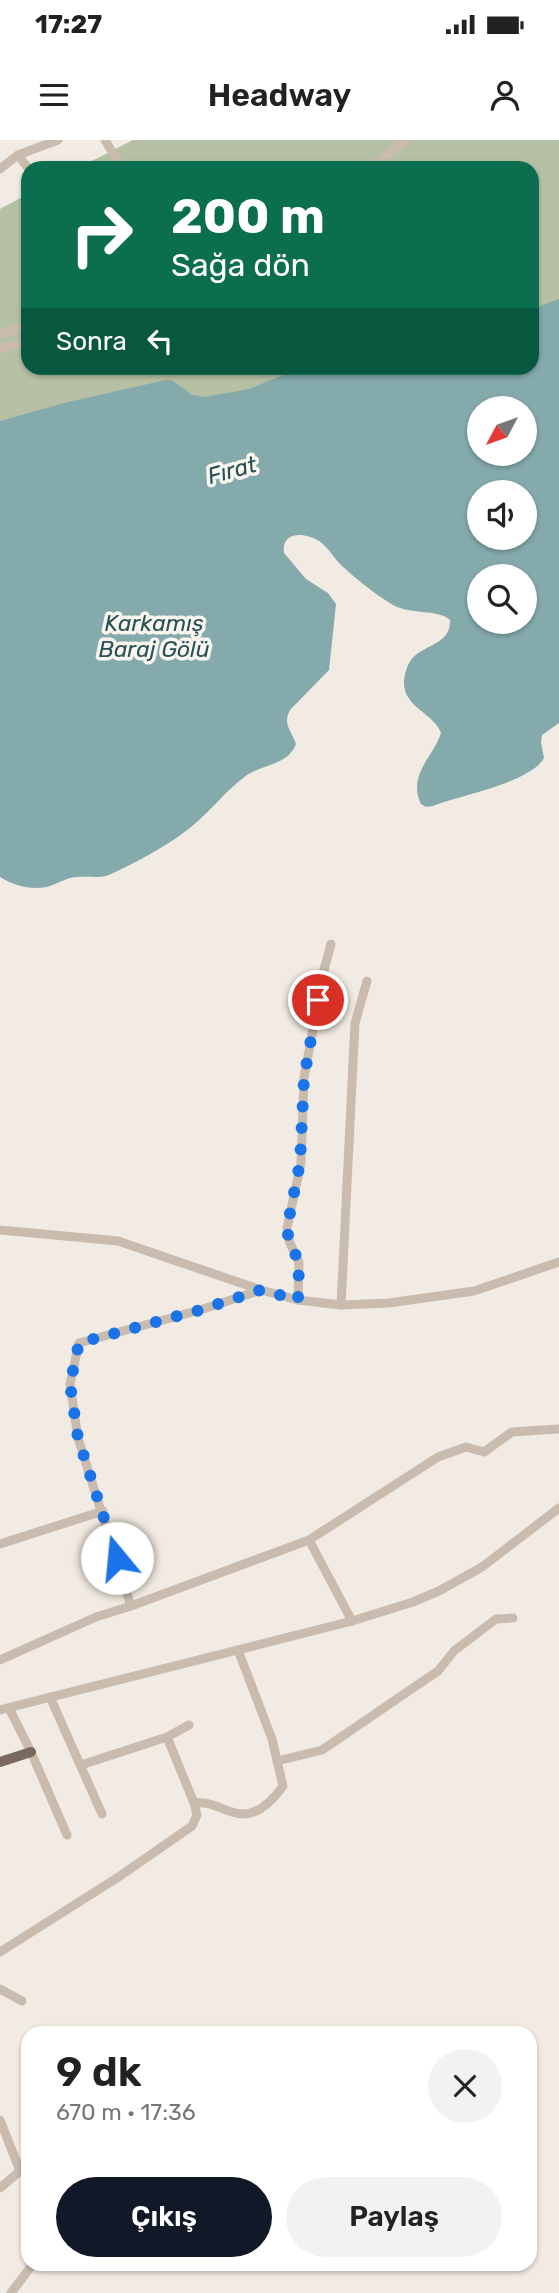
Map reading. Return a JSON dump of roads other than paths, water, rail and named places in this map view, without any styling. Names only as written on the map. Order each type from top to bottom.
[{"type":"main road","points":[[0,1762],[31,1752]]},
{"type":"street","points":[[105,140],[118,161]]},
{"type":"street","points":[[380,161],[405,140]]},
{"type":"street","points":[[0,169],[18,155],[54,141]]},
{"type":"street","points":[[18,155],[23,161]]},
{"type":"street","points":[[0,334],[21,328]]},
{"type":"street","points":[[0,349],[21,342]]},
{"type":"street","points":[[298,1300],[299,1262],[289,1241],[287,1228],[300,1163],[304,1078],[331,944]]},
{"type":"street","points":[[341,1305],[355,1023],[367,981]]},
{"type":"street","points":[[0,1230],[118,1241],[261,1290],[298,1300],[341,1305],[389,1303],[474,1291],[559,1262]]},
{"type":"street","points":[[131,1606],[78,1438],[70,1384],[79,1343],[200,1310],[261,1290]]},
{"type":"street","points":[[0,1660],[96,1616],[131,1606],[309,1540],[438,1457],[466,1447],[484,1452],[512,1432],[559,1429]]},
{"type":"street","points":[[67,1835],[31,1752],[4,1709],[352,1621],[413,1602],[482,1567],[559,1508]]},
{"type":"street","points":[[0,1544],[103,1511]]},
{"type":"street","points":[[309,1540],[352,1621]]},
{"type":"street","points":[[277,1761],[322,1750],[438,1671],[454,1651],[496,1619],[513,1618]]},
{"type":"street","points":[[194,1803],[203,1802],[234,1814],[250,1814],[272,1801],[283,1786],[272,1739],[238,1650]]},
{"type":"street","points":[[50,1697],[102,1814]]},
{"type":"street","points":[[80,1765],[167,1737],[189,1725]]},
{"type":"street","points":[[0,1952],[120,1876],[192,1826],[198,1815],[167,1737]]},
{"type":"street","points":[[0,1989],[22,2001]]},
{"type":"street","points":[[0,2120],[20,2171],[0,2188]]},
{"type":"street","points":[[11,2293],[28,2271]]},
{"type":"water","name":"Karkamış Baraj Gölü","points":[[559,299],[559,723],[542,735],[544,758],[525,774],[433,806],[426,807],[421,804],[417,784],[419,775],[441,733],[437,725],[409,698],[404,679],[413,658],[445,636],[450,620],[439,614],[393,605],[353,576],[319,541],[295,535],[286,541],[284,553],[306,579],[328,593],[336,604],[329,670],[288,715],[287,724],[296,744],[292,751],[281,760],[247,775],[198,821],[173,840],[115,872],[102,877],[74,877],[37,888],[11,883],[0,877],[0,421],[68,402],[166,380],[173,381],[192,395],[205,397],[249,389],[283,375],[539,375],[539,306]]},
{"type":"water label","name":"Fırat","points":[[232,470]]}]
